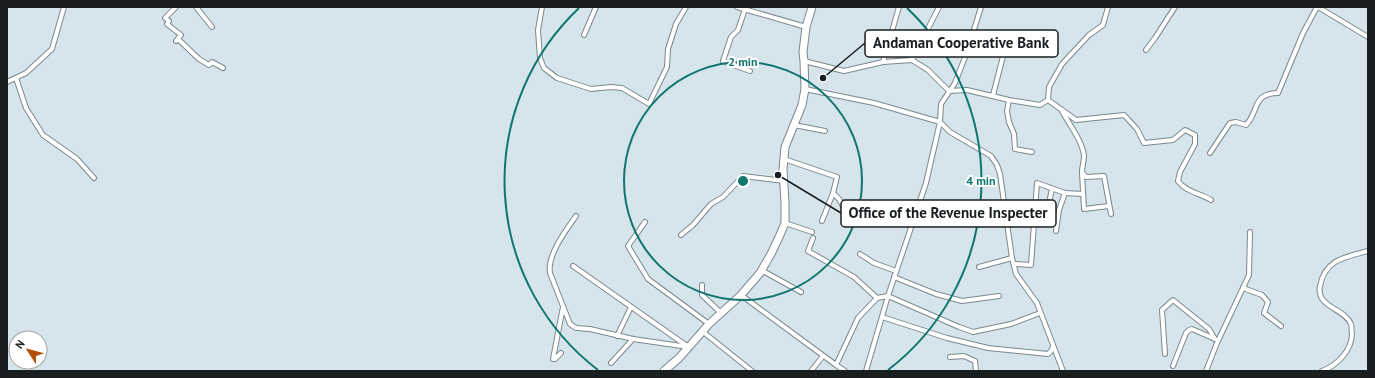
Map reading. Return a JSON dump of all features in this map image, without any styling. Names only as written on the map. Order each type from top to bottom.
[{"type":"highway","points":[[664,371],[679,358],[709,324],[741,295],[761,270],[771,254],[785,223],[784,181],[782,169],[785,147],[802,105],[805,89],[803,52],[807,24],[807,7]]},
{"type":"highway","points":[[807,24],[812,7]]},
{"type":"street","points":[[7,82],[26,73],[52,49],[64,7]]},
{"type":"street","points":[[176,7],[165,18],[169,21],[167,24],[181,35],[177,40],[199,59],[209,65],[212,62],[223,68]]},
{"type":"street","points":[[196,7],[212,27]]},
{"type":"street","points":[[542,7],[538,30],[540,58],[544,68],[557,78],[591,89],[611,87],[622,88],[649,104],[667,67],[668,49],[676,24],[686,7]]},
{"type":"street","points":[[584,35],[596,7]]},
{"type":"street","points":[[737,7],[807,24]]},
{"type":"street","points":[[883,62],[899,7]]},
{"type":"street","points":[[912,60],[939,7]]},
{"type":"street","points":[[866,371],[894,277],[926,183],[940,122],[941,104],[955,83],[967,52],[981,7]]},
{"type":"street","points":[[1048,100],[1049,87],[1062,64],[1089,35],[1103,25],[1108,7]]},
{"type":"street","points":[[1146,50],[1175,7]]},
{"type":"street","points":[[1210,153],[1230,123],[1236,122],[1246,125],[1254,115],[1254,109],[1261,98],[1271,93],[1278,93],[1303,33],[1317,7],[1368,37]]},
{"type":"street","points":[[745,9],[738,30],[731,38],[722,61],[750,71]]},
{"type":"street","points":[[993,96],[1008,37],[1001,34]]},
{"type":"street","points":[[804,61],[844,71],[883,62],[912,60],[928,70],[949,91],[967,90],[1009,100],[1040,105],[1048,100]]},
{"type":"street","points":[[16,78],[26,108],[43,135],[77,159],[94,178]]},
{"type":"street","points":[[805,89],[874,103],[940,122],[950,132],[991,156],[997,165],[1000,174],[1012,258],[1016,274],[1037,303],[1063,371]]},
{"type":"street","points":[[1009,100],[1007,111],[1009,122],[1014,134],[1015,149],[1032,152]]},
{"type":"street","points":[[1048,100],[1076,120],[1124,115],[1137,129],[1144,143],[1173,140],[1185,130],[1195,135],[1195,144],[1180,172],[1178,180],[1182,187],[1203,195],[1211,200]]},
{"type":"street","points":[[1061,109],[1079,140],[1084,156],[1082,172],[1084,210],[1109,206]]},
{"type":"street","points":[[794,125],[825,131]]},
{"type":"street","points":[[784,159],[837,177],[833,193],[822,221]]},
{"type":"street","points":[[1082,172],[1086,177],[1104,176],[1111,214]]},
{"type":"street","points":[[681,235],[693,225],[711,204],[723,197],[743,176],[784,181]]},
{"type":"street","points":[[1014,264],[1031,265],[1037,183],[1065,193],[1083,194]]},
{"type":"street","points":[[1050,198],[1052,189]]},
{"type":"street","points":[[833,193],[839,199],[844,208],[870,218]]},
{"type":"street","points":[[1056,231],[1059,210],[1065,193]]},
{"type":"street","points":[[576,216],[560,238],[549,267],[570,324],[576,328],[590,328],[632,340],[688,347]]},
{"type":"street","points":[[1006,217],[1035,222]]},
{"type":"street","points":[[645,222],[628,246],[648,279],[709,324]]},
{"type":"street","points":[[785,223],[812,232]]},
{"type":"street","points":[[1206,371],[1216,341],[1249,276],[1250,232]]},
{"type":"street","points":[[813,238],[808,251],[854,277],[876,298]]},
{"type":"street","points":[[1322,371],[1330,368],[1346,354],[1352,338],[1351,324],[1345,316],[1322,300],[1319,290],[1322,276],[1329,266],[1344,257],[1368,251]]},
{"type":"street","points":[[860,254],[874,263],[896,271]]},
{"type":"street","points":[[979,267],[1012,258]]},
{"type":"street","points":[[573,266],[688,347]]},
{"type":"street","points":[[761,270],[801,292]]},
{"type":"street","points":[[894,277],[936,294],[962,301],[999,296]]},
{"type":"street","points":[[702,285],[702,295],[721,313]]},
{"type":"street","points":[[1243,288],[1262,295],[1268,302],[1264,313],[1280,326]]},
{"type":"street","points":[[741,295],[845,371]]},
{"type":"street","points":[[836,365],[858,318],[876,298],[888,296],[973,332],[1010,324],[1040,313]]},
{"type":"street","points":[[1165,354],[1162,310],[1173,300],[1209,329],[1216,341]]},
{"type":"street","points":[[561,353],[553,359],[564,307]]},
{"type":"street","points":[[616,336],[631,307]]},
{"type":"street","points":[[882,317],[947,338],[988,348],[1048,354],[1052,351],[1053,346]]},
{"type":"street","points":[[1173,366],[1186,333],[1189,330],[1192,329],[1216,341]]},
{"type":"street","points":[[702,331],[752,371]]},
{"type":"street","points":[[611,363],[632,340]]},
{"type":"street","points":[[811,371],[823,356]]},
{"type":"street","points":[[950,357],[964,356],[975,361],[976,371]]},
{"type":"place","name":"Andaman Cooperative Bank","points":[[823,78]]},
{"type":"place","name":"Office of the Revenue Inspecter","points":[[778,175]]}]
